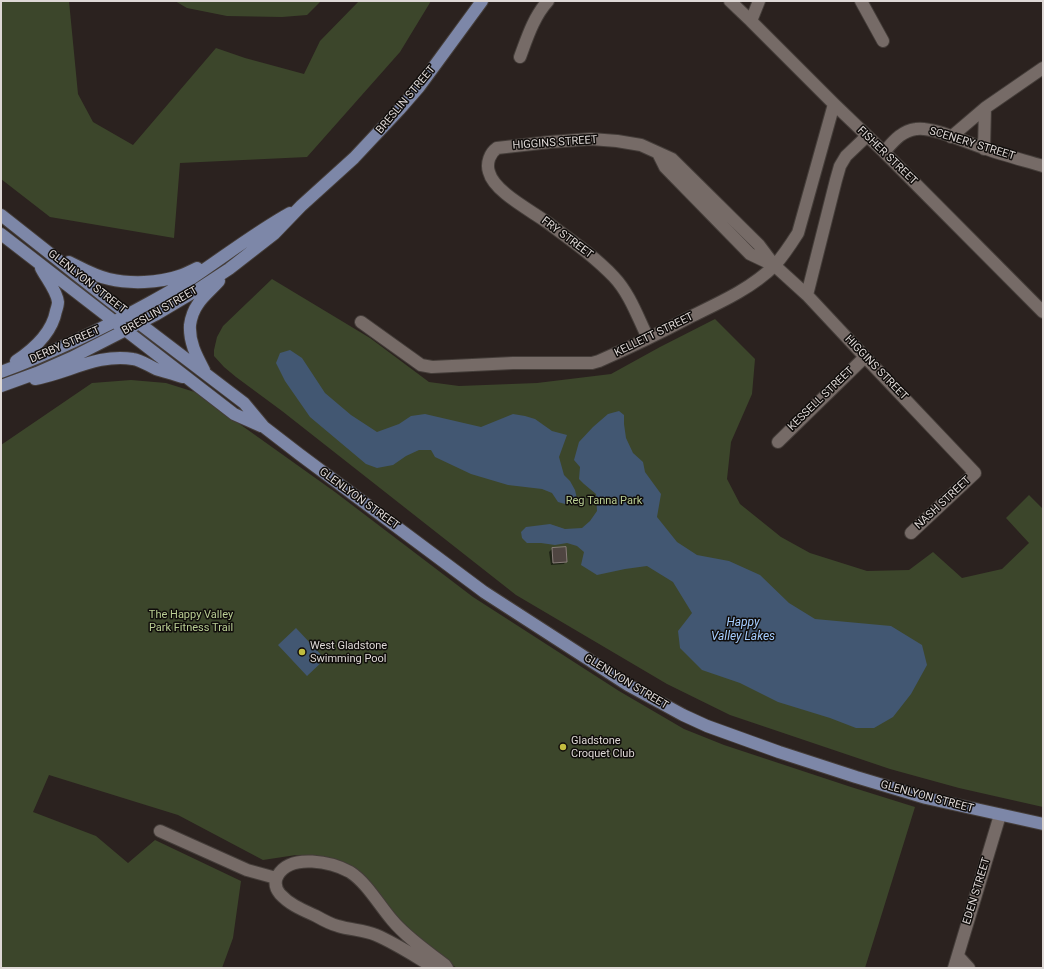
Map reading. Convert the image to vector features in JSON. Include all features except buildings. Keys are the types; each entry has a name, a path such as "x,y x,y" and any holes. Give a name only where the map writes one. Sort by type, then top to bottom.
{"main road":[{"name":"BRESLIN STREET","path":"3,386 71,358 139,323 229,270 274,234 301,206 354,158 399,110 419,87 482,1"},
{"name":"BRESLIN STREET","path":"128,315 185,283 269,225 301,206"},
{"name":"GLENLYON STREET","path":"1,215 128,315 244,403 264,427 299,454 484,592 628,685 683,715 732,736 856,777 926,798 1043,824"},
{"name":"GLENLYON STREET","path":"1,234 234,414 264,427"},
{"path":"49,253 102,277 126,281 162,280 180,276 196,268 216,262"},
{"path":"1,371 39,343 55,319 58,303 55,292 38,263"},
{"path":"207,375 191,345 191,318 198,303 229,270"},
{"name":"DERBY STREET","path":"1,371 60,348 128,315"},
{"path":"3,386 48,377 104,359 122,358 136,359 155,368 189,379"}],"street":[{"path":"520,57 542,8 548,1"},
{"name":"FISHER STREET","path":"730,1 884,152 1043,312"},
{"path":"751,21 759,1"},
{"path":"861,1 883,41"},
{"path":"951,137 985,108 1043,68"},
{"name":"KELLETT STREET","path":"361,322 421,365 432,367 513,363 599,362 709,308 746,288 762,276 787,251 798,233 834,104"},
{"path":"984,149 985,108"},
{"name":"SCENERY STREET","path":"884,152 898,137 907,131 917,129 934,131 984,149 1043,166"},
{"path":"807,295 840,166 846,156 867,136"},
{"name":"HIGGINS STREET","path":"497,148 591,139 641,145 672,159 758,245 774,265 807,295 975,473"},
{"name":"FRY STREET","path":"497,148 491,153 489,160 489,172 494,181 502,191 512,199 547,222 598,261 607,270 624,290 648,338"},
{"name":"KESSELL STREET","path":"778,442 864,357"},
{"name":"NASH STREET","path":"911,533 975,473"},
{"name":"EDEN STREET","path":"956,962 1000,815"},
{"path":"160,831 247,870 276,878"},
{"path":"434,968 375,935 338,926 299,908 289,902 278,891 275,885 276,878 287,865 304,861 329,864 350,872 368,888 392,921 411,940 445,964 447,968"},
{"path":"956,962 969,968"}],"green space":[{"path":"1,1 69,1 78,94 93,122 133,145 216,48 245,58 304,74 320,41 359,1 431,1 400,52 307,157 180,163 174,238 50,217 1,179"},
{"path":"175,1 321,1 307,15 282,17 227,16 187,8"},
{"name":"Reg Tanna Park","path":"272,279 370,338 429,382 459,386 537,383 611,374 715,319 755,359 752,394 731,442 727,479 740,504 781,537 810,553 867,571 909,570 933,552 962,578 1002,569 1029,543 1006,518 1029,495 1043,509 1043,807 959,788 890,769 730,715 667,684 516,595 282,411 236,377 214,356 217,337 223,326"},
{"name":"The Happy Valley Park Fitness Trail","path":"131,380 166,383 201,394 227,415 335,492 473,597 619,691 684,729 724,745 915,807 865,968 457,968 441,958 327,858 296,855 263,860 178,815 49,775 33,812 96,836 128,863 155,840 241,881 233,938 222,968 1,968 1,445 92,383"}],"water":[{"path":"290,350 302,358 325,393 351,415 377,432 399,424 411,416 425,414 481,427 513,414 535,419 552,431 567,435 559,457 564,475 570,481 575,490 577,499 565,504 558,502 552,493 542,489 508,485 471,474 435,457 431,450 419,450 406,456 393,465 377,468 366,464 310,417 285,381 276,363 280,353"},
{"name":"Happy Valley Lakes","path":"619,411 624,415 626,438 633,453 643,462 645,472 661,494 657,517 677,542 697,555 729,561 760,575 789,603 815,619 891,626 922,645 927,665 911,694 893,717 874,728 856,728 830,718 778,702 740,683 702,670 680,648 678,631 692,613 673,582 647,566 597,575 581,565 584,552 577,546 567,543 555,545 527,543 522,538 521,532 526,527 550,524 565,529 582,528 590,521 597,511 596,494 579,479 580,467 574,460 579,442 608,414"},
{"name":"West Gladstone Swimming Pool","path":"296,628 325,659 307,676 278,645"}],"place":[{"name":"West Gladstone Swimming Pool","path":"302,652"},
{"name":"Gladstone Croquet Club","path":"563,747"}]}
